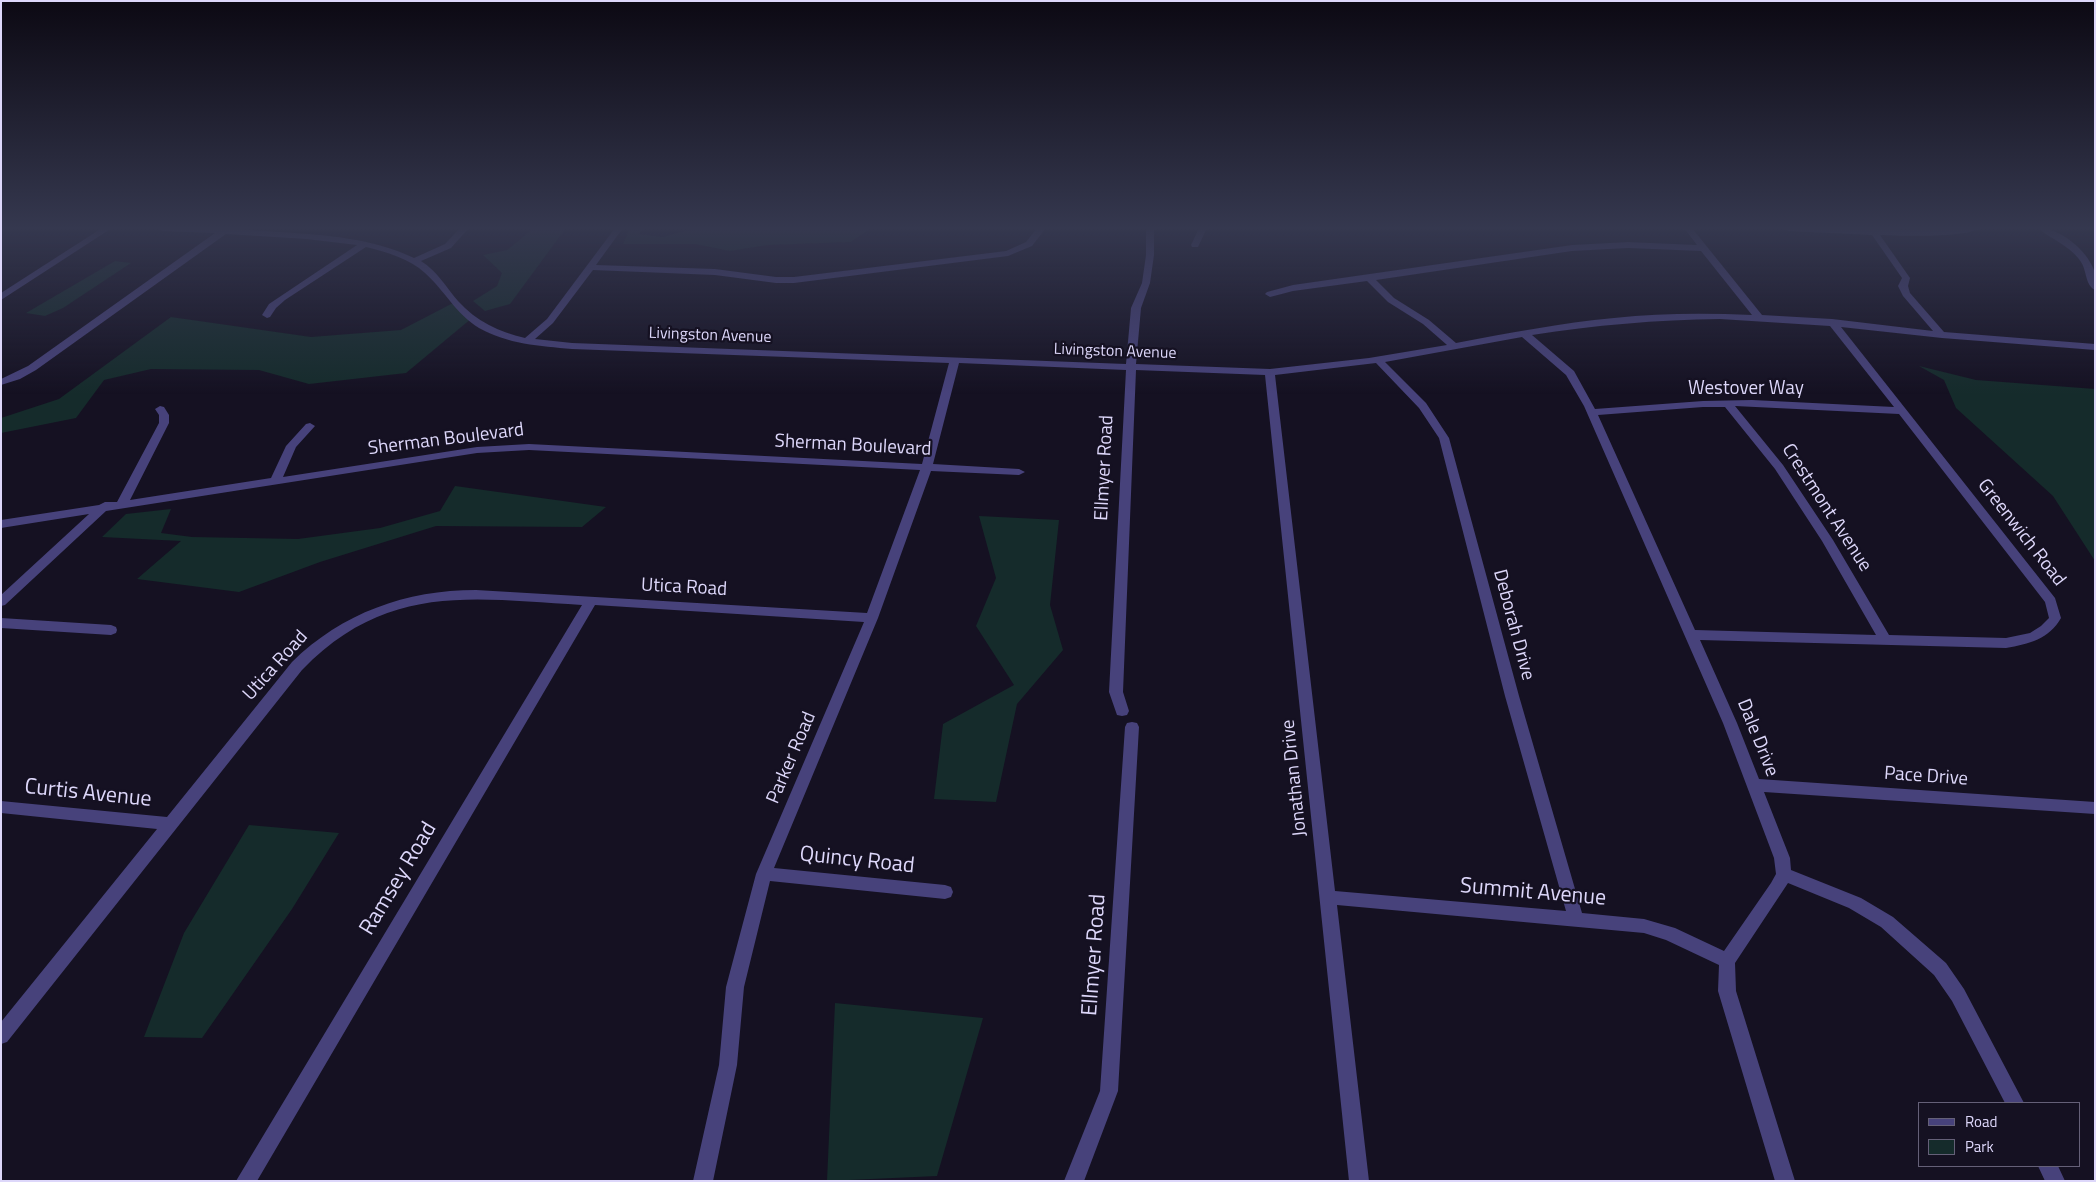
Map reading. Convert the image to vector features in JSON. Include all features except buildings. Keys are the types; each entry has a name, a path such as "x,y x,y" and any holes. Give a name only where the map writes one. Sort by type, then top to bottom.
{"street":[{"path":"1,297 22,283"},
{"path":"1,382 16,377 32,368 151,283"},
{"path":"267,314 272,306 305,283"},
{"name":"Livingston Avenue","path":"440,283 455,303 467,314 500,336 572,346 1270,372 1378,360 1453,345 1582,324 1664,317 1758,317 1832,322 2030,344 2095,347"},
{"path":"527,341 550,321 579,283"},
{"name":"Ellmyer Road","path":"1122,711 1116,692 1131,367 1136,308 1146,283"},
{"path":"1270,294 1293,288 1334,283"},
{"path":"1375,283 1396,303 1426,322 1453,345"},
{"path":"1731,283 1758,317"},
{"path":"1904,283 1903,286 1906,294 1942,335"},
{"name":"Greenwich Road","path":"1691,634 2006,643 2024,640 2040,634 2050,626 2055,618 2051,601 1832,322"},
{"name":"Dale Drive","path":"1524,333 1570,372 1578,383 1592,412 1730,723 1782,858 1784,874"},
{"name":"Parker Road","path":"703,1181 728,1065 735,987 764,874 872,618 927,467 955,360"},
{"name":"Deborah Drive","path":"1378,360 1417,397 1436,422 1444,438 1512,696 1576,919"},
{"name":"Jonathan Drive","path":"1270,372 1276,409 1359,1181"},
{"name":"Westover Way","path":"1592,412 1728,404 1768,404 1901,411"},
{"name":"Crestmont Avenue","path":"1728,404 1779,466 1827,540 1885,639"},
{"path":"122,504 164,423 164,415 160,409"},
{"path":"276,480 291,446 310,426"},
{"name":"Sherman Boulevard","path":"1,524 105,506 477,450 529,447 1020,472"},
{"path":"1,602 105,506"},
{"name":"Utica Road","path":"1,1036 297,666 312,650 332,634 349,624 401,604 430,597 455,595 872,618"},
{"name":"Ramsey Road","path":"246,1181 591,601"},
{"path":"1,623 111,630"},
{"name":"Ellmyer Road","path":"1074,1181 1109,1091 1132,726"},
{"name":"Pace Drive","path":"1754,785 2095,808"},
{"name":"Curtis Avenue","path":"1,806 171,824"},
{"name":"Quincy Road","path":"764,874 945,892"},
{"path":"1785,1181 1727,991 1727,961 1777,888 1784,874 1855,903 1887,922 1940,969 1958,995 2014,1102"},
{"name":"Summit Avenue","path":"1328,897 1644,926 1656,929 1727,961"},
{"path":"2049,1167 2056,1181"}],"green space":[{"path":"77,283 101,283 63,308 45,316 26,313"},
{"path":"498,283 525,283 510,304 485,311 473,301 497,286"},
{"path":"455,302 472,318 406,373 309,384 259,370 151,369 104,380 76,418 1,433 1,418 59,399 171,317 311,337 401,330"},
{"path":"1919,366 1976,380 2095,389 2095,561 2053,496 1956,408 1944,380"},
{"path":"455,486 606,507 582,527 436,526 320,562 239,592 137,579 181,541 102,537 126,514 171,509 161,533 192,537 298,539 380,528 440,511"},
{"path":"979,516 1059,520 1050,605 1063,650 1017,704 996,802 934,799 943,724 1014,685 976,626 996,578"},
{"path":"249,825 339,833 292,909 202,1038 144,1037 184,933"},
{"path":"835,1003 983,1018 937,1176 827,1181"}]}
